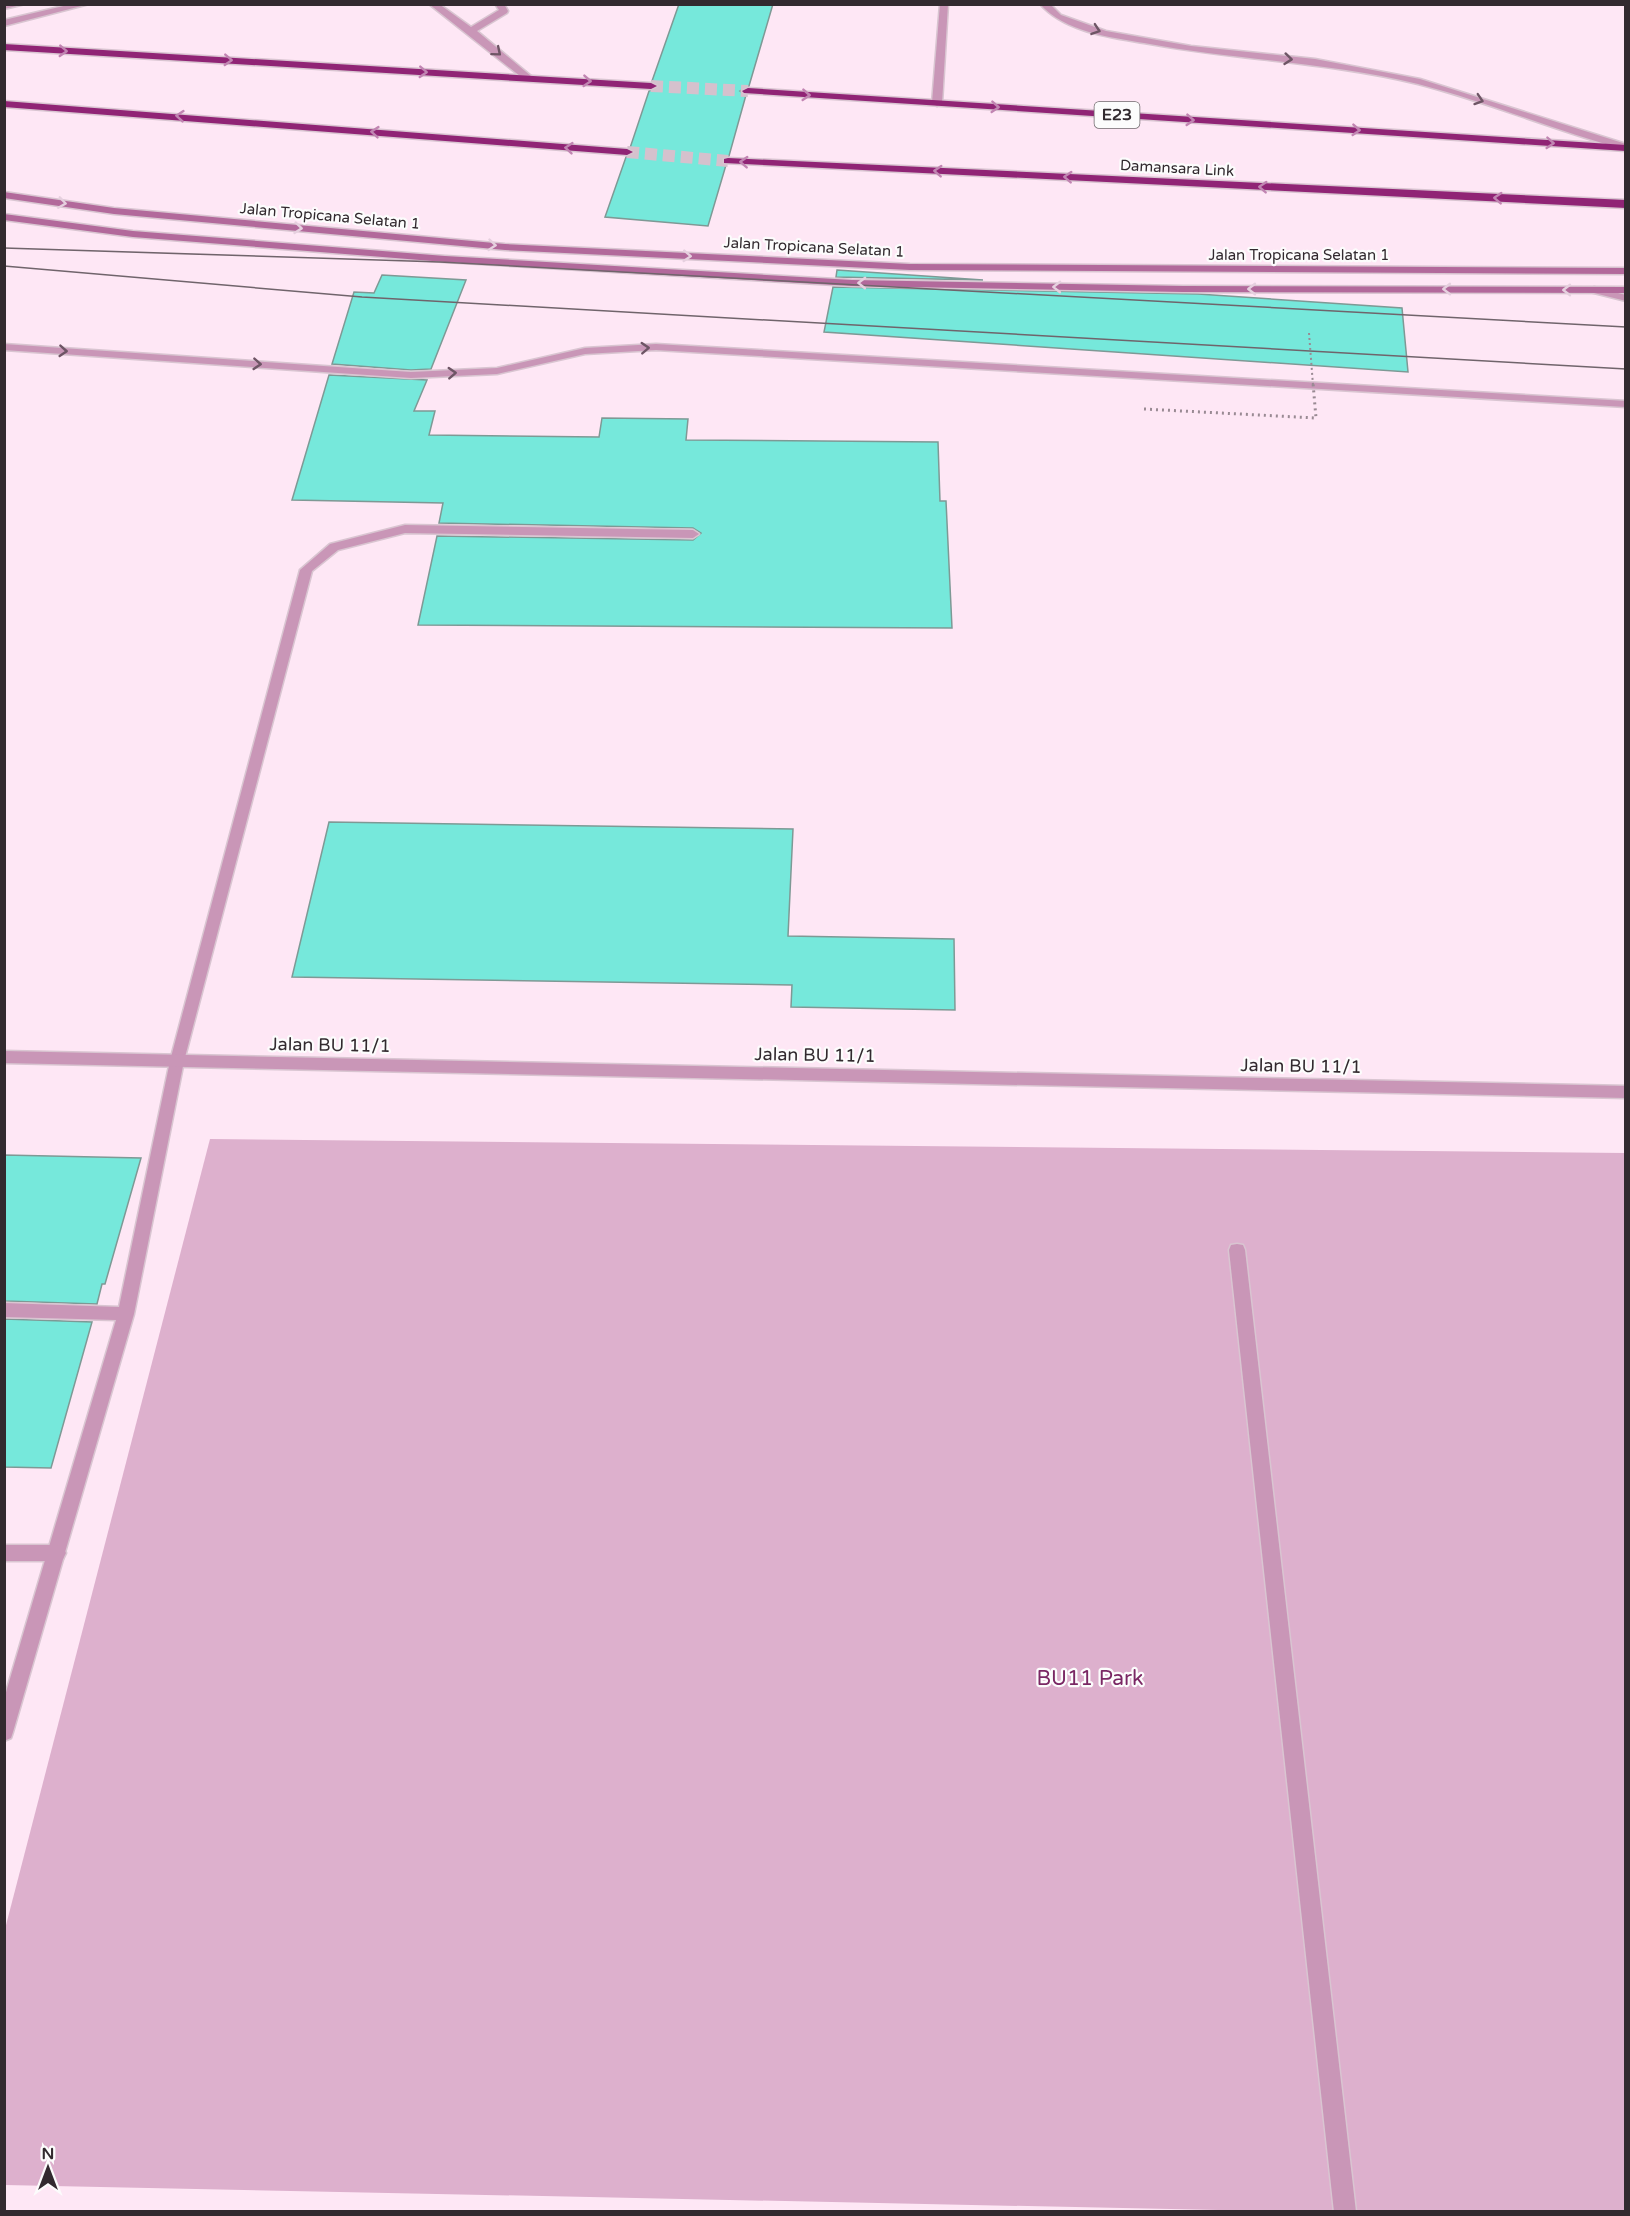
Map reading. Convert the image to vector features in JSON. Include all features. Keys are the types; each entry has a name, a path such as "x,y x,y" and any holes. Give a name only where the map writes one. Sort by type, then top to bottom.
{"highway":[{"path":"4,47 651,86"},
{"name":"E23","path":"748,91 1626,148"},
{"path":"4,104 627,152"},
{"name":"Damansara Link","path":"728,161 1624,205"}],"street":[{"path":"4,6 21,4"},
{"path":"4,23 85,4"},
{"path":"434,4 528,78"},
{"path":"471,31 504,11 499,4"},
{"path":"937,103 944,4"},
{"path":"1044,4 1058,17 1104,33 1191,49 1315,62 1420,82 1626,148"},
{"name":"Jalan Tropicana Selatan 1","path":"4,195 114,211 494,246 910,267 1626,271"},
{"name":"Jalan Tropicana Selatan 1","path":"4,217 133,234 445,259 852,283 1183,289 1626,290"},
{"path":"1594,290 1626,298"},
{"path":"4,347 411,375 497,371 585,351 656,347 1626,404"},
{"path":"4,1732 126,1314 177,1061 306,570 334,547 405,529 693,534"},
{"name":"Jalan BU 11/1","path":"4,1057 1626,1092"},
{"path":"1237,1250 1345,2211"},
{"path":"4,1310 126,1314"},
{"path":"4,1552 57,1553"}],"path":[{"path":"1144,409 1316,418 1310,333"}],"green space":[{"name":"BU11 Park","path":"210,1139 1625,1153 1625,2211 1266,2211 5,2185 5,1929"}],"building":[{"path":"679,4 773,4 749,86 740,91 746,95 729,156 722,159 722,165 726,165 708,226 605,217 626,157 635,153 630,148 649,91 659,87 652,81"},
{"path":"837,270 983,280 836,277"},
{"path":"382,275 466,280 431,369 411,370 332,364 354,292 374,293"},
{"path":"833,287 1198,294 1402,308 1408,372 824,332"},
{"path":"329,375 427,380 414,411 435,411 429,435 599,437 602,418 688,419 686,440 938,442 940,501 946,501 952,628 418,625 437,536 693,540 701,533 693,528 439,523 443,503 292,500"},
{"path":"329,822 793,829 788,936 954,939 955,1010 791,1007 792,985 292,977"},
{"path":"4,1155 141,1158 105,1284 102,1284 97,1304 4,1301"},
{"path":"4,1319 92,1322 51,1468 4,1467"}],"tunnel":[{"path":"651,86 748,91"},
{"path":"627,152 728,161"}],"tram line":[{"path":"4,248 440,262 1626,327"},
{"path":"4,266 362,297 1626,369"}]}
